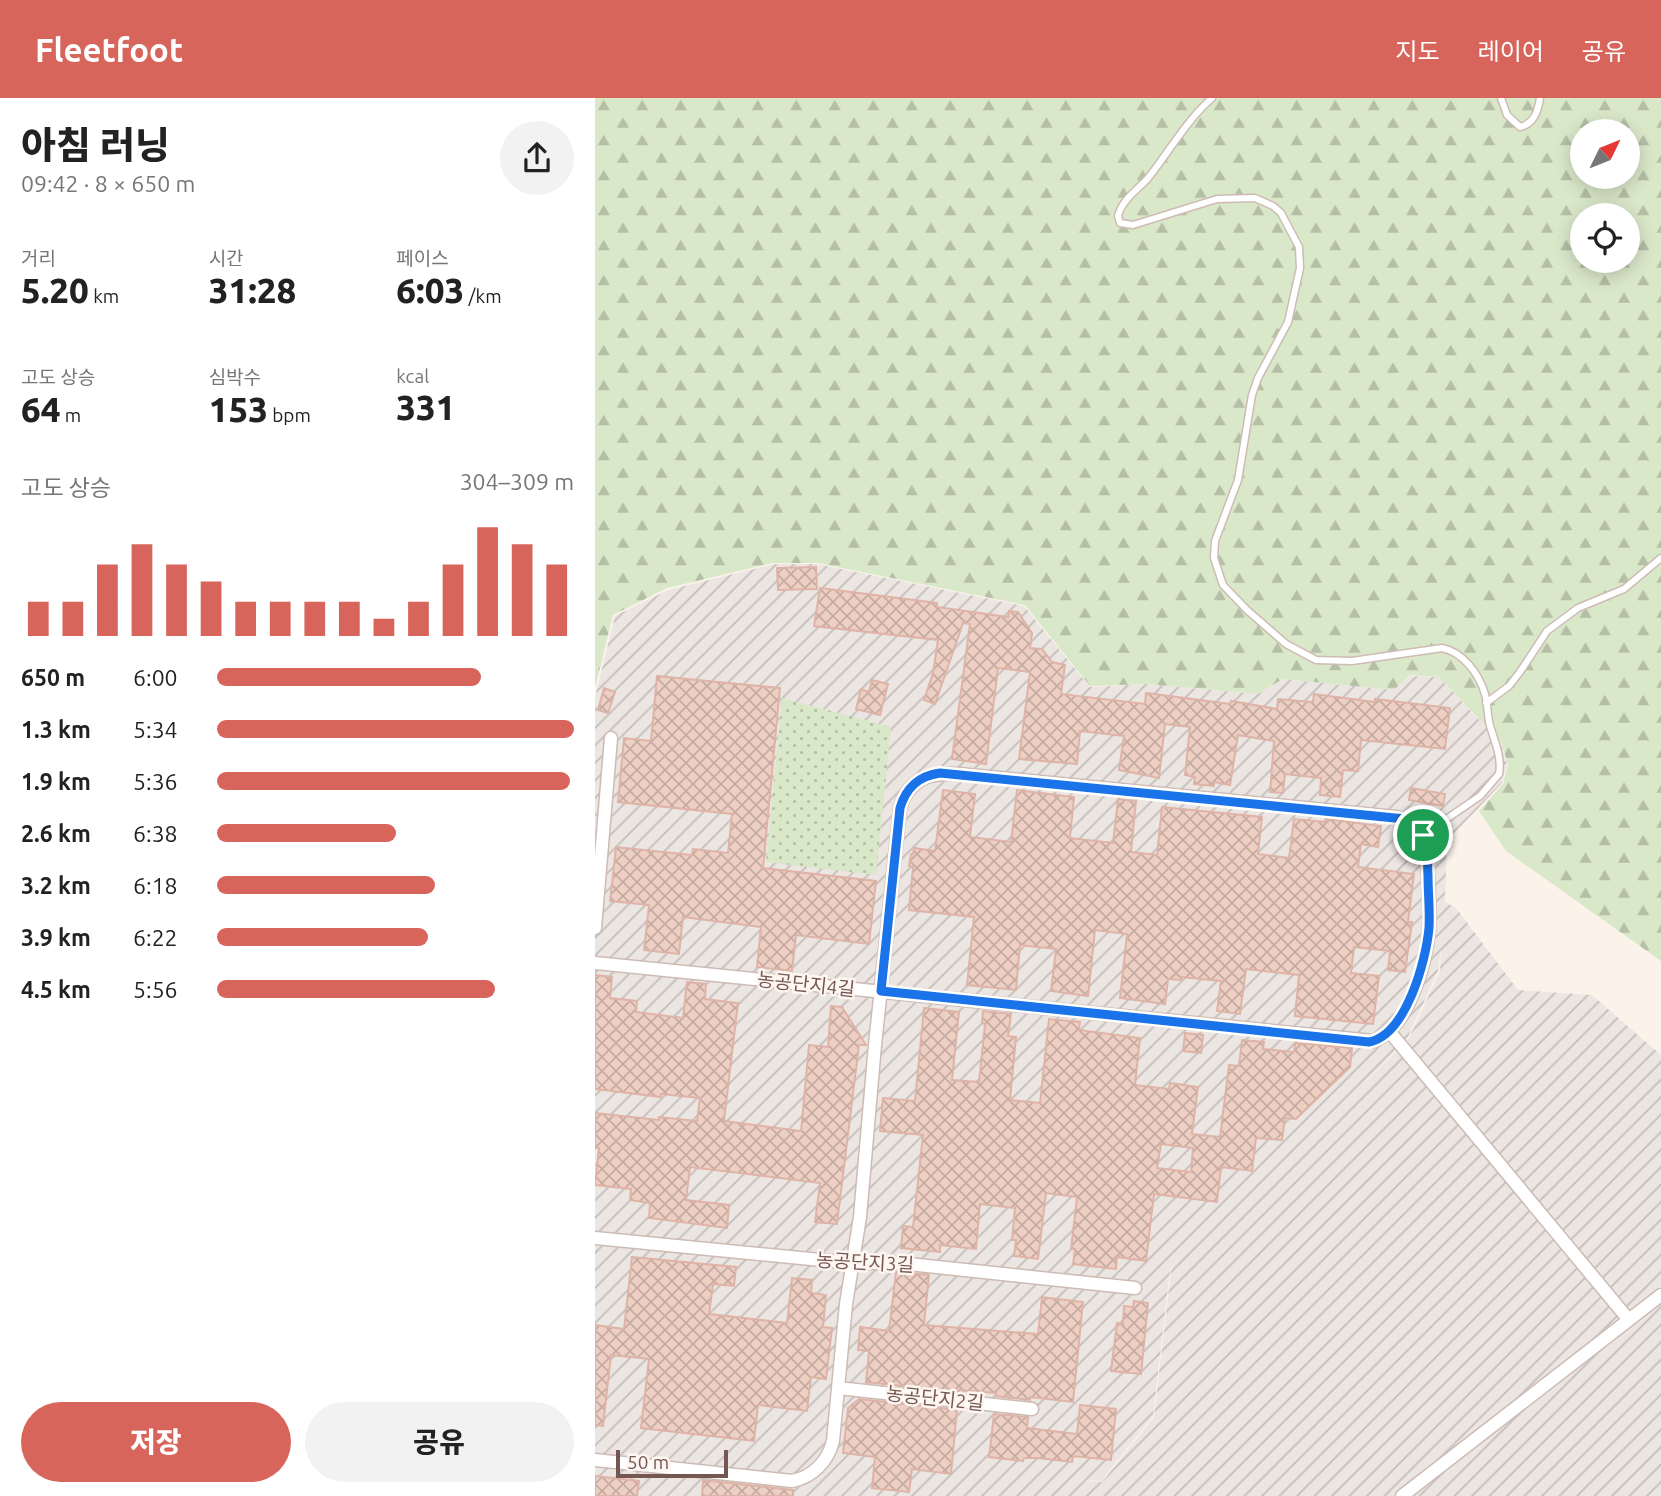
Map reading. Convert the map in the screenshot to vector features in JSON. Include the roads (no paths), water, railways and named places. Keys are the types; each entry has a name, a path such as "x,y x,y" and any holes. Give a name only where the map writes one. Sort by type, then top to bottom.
{"street":[{"path":"595,928 611,738"},
{"path":"595,1460 792,1481 800,1480 817,1469 831,1448 852,1263 860,1217 900,808 913,785 931,774 959,774 1396,817 1412,823 1423,835 1426,843 1429,908 1426,949 1410,998 1389,1031 1629,1320"},
{"name":"농공단지4길","path":"595,963 1369,1042 1377,1040 1389,1031"},
{"name":"농공단지3길","path":"595,1238 852,1263 899,1263 1135,1288"},
{"path":"1402,1496 1661,1295"},
{"name":"농공단지2길","path":"838,1388 1032,1409"}],"lane":[{"path":"1212,98 1185,125 1149,176 1127,200 1118,216 1121,223 1133,225 1217,199 1255,198 1281,212 1299,247 1300,268 1288,322 1252,395 1238,480 1215,541 1217,572 1232,596 1299,652 1317,660 1332,662 1433,648 1450,650 1466,661 1483,688 1500,759 1499,774 1480,796 1423,835"},
{"path":"1501,98 1507,115 1520,127 1527,126 1534,119 1540,98"},
{"path":"1486,703 1509,686 1547,631 1578,608 1624,589 1661,558"}]}
